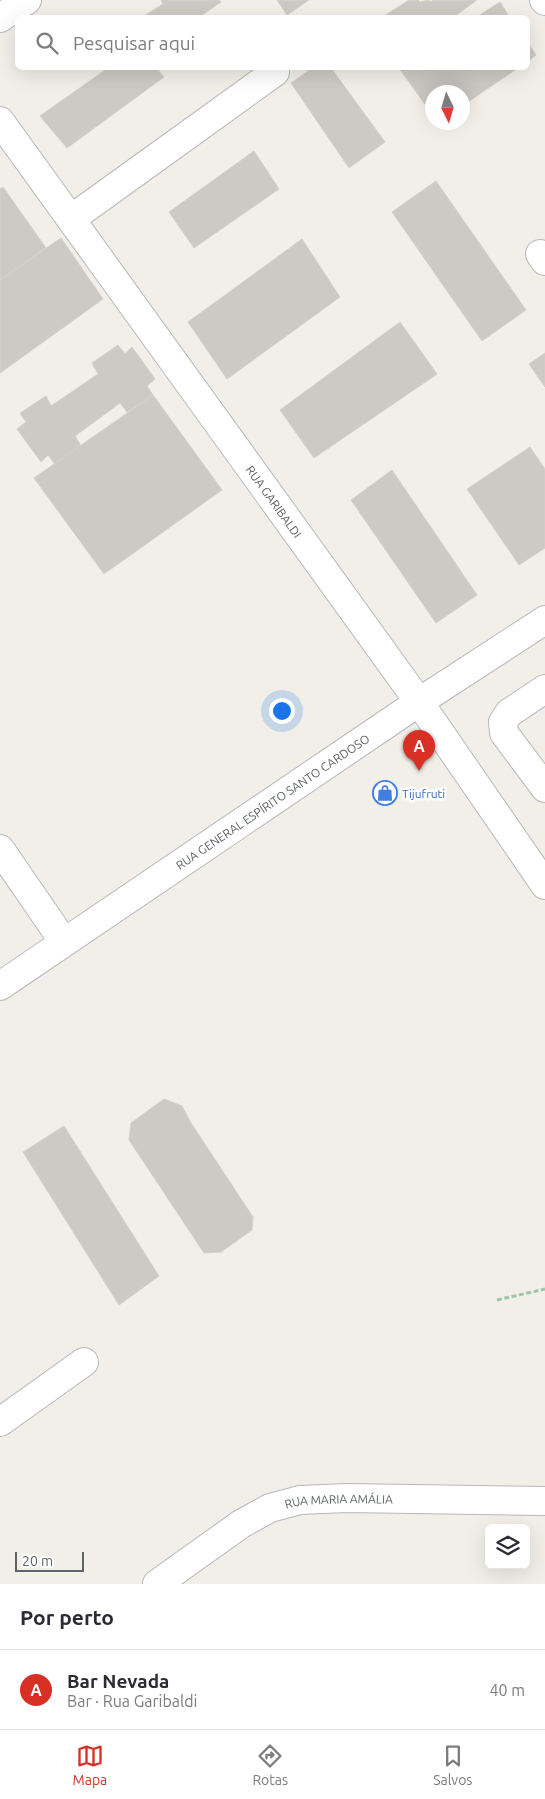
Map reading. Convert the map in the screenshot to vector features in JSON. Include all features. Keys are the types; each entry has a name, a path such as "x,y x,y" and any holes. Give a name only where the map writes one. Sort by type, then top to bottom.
{"street":[{"path":"0,18 28,0"},
{"path":"71,219 275,72"},
{"name":"RUA GARIBALDI","path":"0,121 418,702 545,884"},
{"name":"RUA GENERAL ESPÍRITO SANTO CARDOSO","path":"0,986 418,702 545,620"},
{"path":"545,689 508,713 503,722 504,733 545,788"},
{"path":"0,850 64,942"},
{"path":"0,1422 84,1362"},
{"name":"RUA MARIA AMÁLIA","path":"157,1584 241,1524 270,1508 300,1500 347,1498 545,1501"}],"path":[{"path":"496,1300 545,1289"}],"building":[{"path":"161,0 219,0 221,2 202,15 146,15 163,4"},
{"path":"277,0 309,0 287,15"},
{"path":"409,0 418,0 420,2 429,0 430,2 433,0 477,0 456,15 386,15"},
{"path":"500,2 508,15 480,15"},
{"path":"530,46 536,55 530,60"},
{"path":"105,70 158,70 164,77 67,148 40,116"},
{"path":"309,70 332,70 385,142 349,168 291,83"},
{"path":"400,70 515,70 470,101 470,85 425,85 425,104"},
{"path":"254,151 279,189 194,248 169,212"},
{"path":"436,181 526,310 482,341 392,212"},
{"path":"3,187 46,248 0,280 0,189"},
{"path":"61,238 103,299 0,373 0,280"},
{"path":"302,239 340,297 227,379 188,322"},
{"path":"400,322 437,374 314,458 280,410"},
{"path":"118,345 125,354 132,347 155,379 147,386 153,395 127,412 120,403 75,436 81,446 55,464 48,455 41,462 17,429 26,422 20,413 46,396 51,406 98,374 92,363"},
{"path":"545,353 545,387 529,364"},
{"path":"153,395 222,490 104,574 34,478"},
{"path":"530,447 545,469 545,548 519,565 467,489"},
{"path":"392,470 477,595 436,623 351,500"},
{"path":"164,1099 182,1106 191,1123 253,1217 252,1230 221,1252 204,1253 129,1140 131,1123"},
{"path":"64,1126 159,1276 119,1305 23,1152"}],"place":[{"name":"Bar Nevada","path":"419,771"},
{"name":"Tijufruti","path":"385,793"}]}
